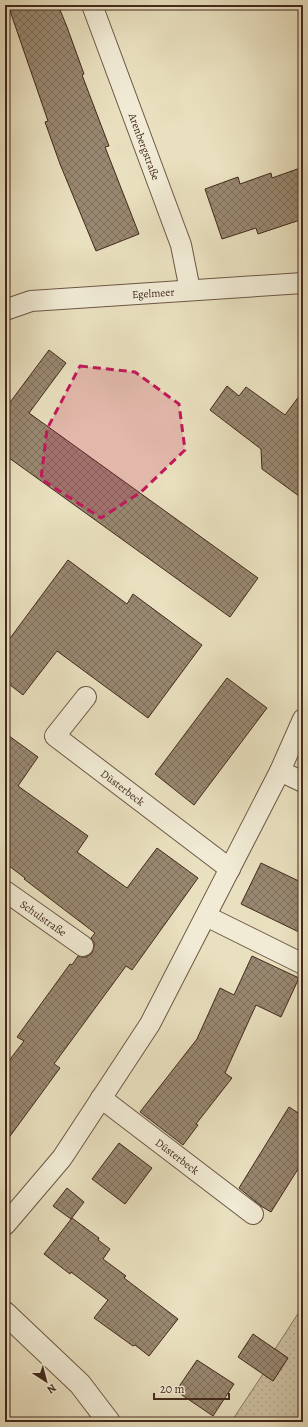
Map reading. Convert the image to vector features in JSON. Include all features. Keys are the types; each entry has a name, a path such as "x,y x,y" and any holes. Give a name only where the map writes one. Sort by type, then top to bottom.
{"street":[{"name":"Arenbergstraße","path":"92,5 181,245 190,290"},
{"name":"Egelmeer","path":"5,310 31,301 303,283"},
{"name":"Düsterbeck","path":"86,697 55,736 230,869"},
{"path":"5,1225 62,1158 150,1024 280,772 303,719"},
{"path":"280,772 303,782"},
{"name":"Schulstraße","path":"5,891 83,946"},
{"path":"206,916 303,964"},
{"name":"Düsterbeck","path":"101,1098 254,1214"},
{"path":"5,1313 80,1384 109,1422"}],"highlighted area":[{"path":"80,366 135,372 179,404 185,450 141,492 101,518 41,479 47,429"}],"shaded area":[{"path":"303,1306 303,1422 231,1422 263,1374 273,1381 288,1358 275,1349"}],"building":[{"path":"8,5 58,5 84,74 82,75 109,146 105,147 139,234 96,251 60,164 45,122 48,121"},
{"path":"303,167 303,219 258,234 256,228 222,239 205,189 238,177 240,184 271,173 272,178"},
{"path":"49,350 66,363 29,413 258,578 230,617 5,455 5,409"},
{"path":"227,386 239,396 246,387 285,415 303,391 303,499 262,469 261,449 210,410"},
{"path":"68,560 127,604 133,594 202,645 148,718 57,651 23,695 5,681 5,645"},
{"path":"227,678 267,708 194,805 155,774"},
{"path":"5,733 38,757 18,786 88,836 77,852 127,888 157,848 198,878 132,970 126,966 54,1064 60,1068 5,1143 5,1066 24,1041 17,1037 70,964 72,965 78,956 87,957 92,953 94,942 91,938 95,933 5,863"},
{"path":"261,863 303,883 303,934 241,904"},
{"path":"252,956 299,978 281,1017 256,1005 225,1073 232,1078 196,1124 198,1125 183,1145 140,1112 197,1039 220,988 234,995"},
{"path":"289,1107 303,1116 303,1161 271,1212 239,1188"},
{"path":"119,1143 152,1168 125,1204 92,1179"},
{"path":"67,1188 84,1202 71,1219 53,1206"},
{"path":"72,1218 99,1238 98,1240 110,1249 103,1259 126,1276 124,1278 178,1319 149,1356 94,1318 108,1300 44,1254"},
{"path":"253,1334 288,1358 273,1381 238,1357"},
{"path":"197,1360 234,1384 213,1416 176,1391"}]}
